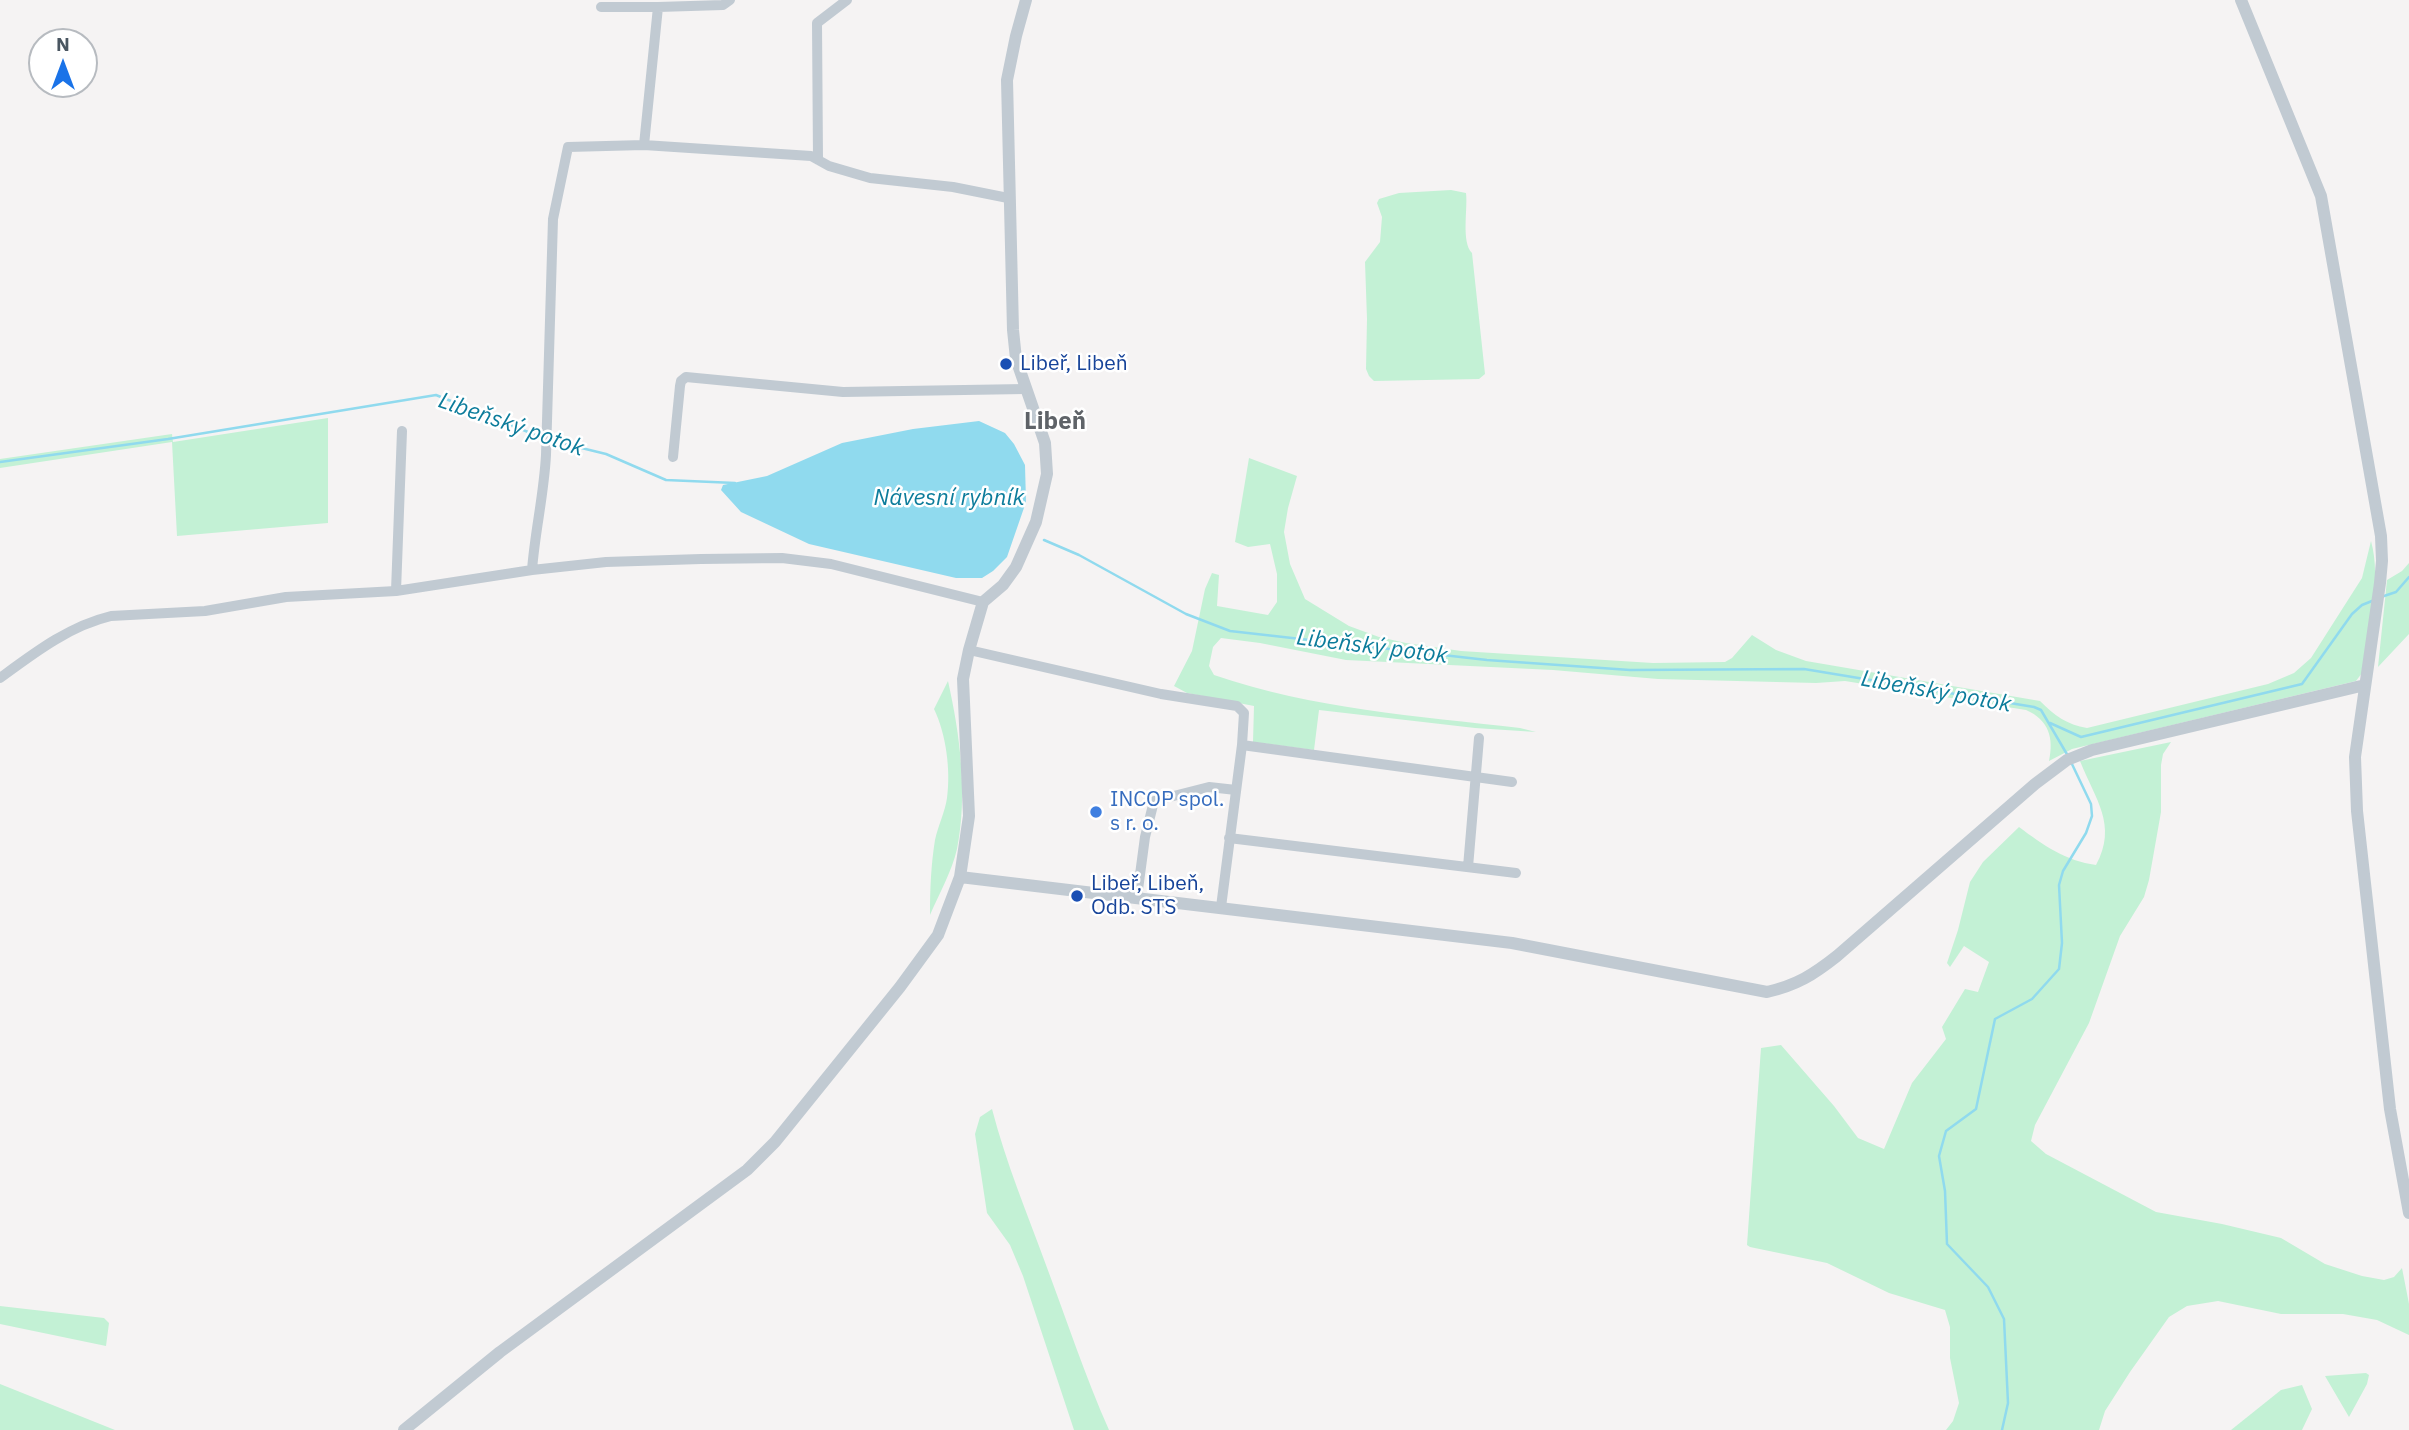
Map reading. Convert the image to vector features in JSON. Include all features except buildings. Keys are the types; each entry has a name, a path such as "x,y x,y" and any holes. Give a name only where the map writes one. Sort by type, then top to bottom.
{"street":[{"path":"601,7 723,5 730,0"},
{"path":"818,160 817,23 847,0"},
{"path":"404,1430 500,1352 747,1170 775,1142 900,987 938,934 960,877 969,816 963,679 969,650 983,601 1003,585 1016,567 1036,522 1047,474 1045,443 1016,359 1013,330 1007,80 1026,0"},
{"path":"2241,0 2308,158 2326,214 2381,536 2382,561 2355,757 2357,811 2390,1110 2409,1213"},
{"path":"644,145 658,7"},
{"path":"532,570 546,455 553,219 568,147 644,145 811,156 870,178 953,187 1008,198"},
{"path":"673,457 680,386 685,377 843,392 1025,389"},
{"path":"396,591 402,431"},
{"path":"0,678 61,637 98,619 111,616 205,611 286,597 396,591 532,570 606,562 782,558 831,564 983,601"},
{"path":"969,650 1161,694 1237,706 1244,713 1221,907"},
{"path":"960,877 1512,943 1767,992 1790,987 1814,974 2035,783 2071,759 2092,750 2365,685"},
{"path":"1468,867 1479,738"},
{"path":"1242,745 1512,782"},
{"path":"1137,897 1145,837 1154,801 1209,787 1236,790"},
{"path":"1229,838 1516,873"}],"green space":[{"path":"1451,190 1466,193 1466,233 1472,253 1485,374 1479,379 1374,381 1366,369 1365,262 1380,242 1382,217 1377,203 1379,199 1399,193"},
{"path":"328,418 328,523 177,536 172,442 0,468 0,459 172,434 173,442"},
{"path":"1249,458 1297,476 1284,532 1290,564 1305,599 1349,626 1379,637 1461,651 1653,663 1725,662 1732,658 1752,635 1776,650 1806,661 2040,701 2061,719 2087,728 2268,684 2294,673 2311,658 2362,578 2371,541 2375,572 2373,606 2362,673 2356,681 2072,749 2049,761 2051,745 2045,724 2026,710 1845,681 1816,683 1658,679 1553,670 1346,660 1221,638 1213,647 1209,666 1214,675 1251,687 1327,704 1536,732 1475,728 1319,710 1314,750 1253,742 1254,706 1187,693 1174,686 1192,651 1205,589 1212,573 1219,575 1217,606 1268,615 1277,602 1277,574 1270,544 1248,547 1235,542"},
{"path":"2409,563 2409,634 2378,667 2387,580"},
{"path":"948,681 959,743 962,807 955,857 930,915 934,849 948,787 946,752 934,709"},
{"path":"2171,742 2163,754 2161,765 2161,812 2144,897 2120,936 2089,1023 2035,1125 2031,1141 2046,1154 2156,1212 2281,1238 2325,1264 2362,1276 2384,1280 2394,1277 2402,1268 2409,1304 2409,1335 2377,1320 2343,1314 2281,1314 2218,1301 2187,1306 2169,1317 2105,1411 2099,1430 1946,1430 1953,1421 1959,1403 1950,1358 1950,1327 1945,1310 1889,1293 1827,1263 1747,1245 1761,1048 1781,1045 1858,1138 1884,1149 1912,1083 1946,1039 1942,1027 1965,989 1978,992 1989,962 1964,946 1950,967 1947,963 1970,882 1983,862 2019,827 2065,856 2096,865 2102,851 2105,825 2080,761"},
{"path":"992,1109 1017,1188 1109,1430 1074,1430 1023,1276 1010,1245 987,1213 975,1134 980,1117"},
{"path":"0,1306 104,1318 109,1323 106,1346 0,1324"},
{"path":"2369,1375 2367,1384 2349,1417 2325,1376"},
{"path":"0,1384 115,1430 0,1430"},
{"path":"2302,1385 2312,1409 2302,1430 2231,1430 2281,1390"}],"water":[{"name":"Návesní rybník","path":"979,421 1005,433 1014,444 1025,465 1026,502 1007,557 982,578 956,578 809,544 741,512 721,490 723,485 767,476 842,443 913,429"}],"waterway":[{"name":"Libeňský potok","path":"0,462 168,439 436,395 543,438"},
{"name":"Libeňský potok","path":"549,440 606,454 666,480 735,483"},
{"name":"Libeňský potok","path":"1044,540 1079,555 1186,614 1230,631 1487,660 1630,670 1804,669 2034,707 2041,710 2068,756"},
{"path":"2381,597 2396,592 2409,577"},
{"path":"2050,723 2081,737 2302,684 2352,614 2372,601"},
{"name":"Libeňský potok","path":"2002,1430 2008,1403 2004,1319 1988,1287 1947,1244 1945,1191 1939,1156 1946,1131 1976,1109 1995,1019 2032,999 2059,969 2062,943 2059,885 2063,871 2086,833 2092,816 2091,804 2071,762"}],"place":[{"name":"Libeř, Libeň","path":"1006,364"},
{"name":"INCOP spol. s r. o.","path":"1096,812"},
{"name":"Libeř, Libeň, Odb. STS","path":"1077,896"}],"district":[{"name":"Libeň","path":"1055,422"}]}
